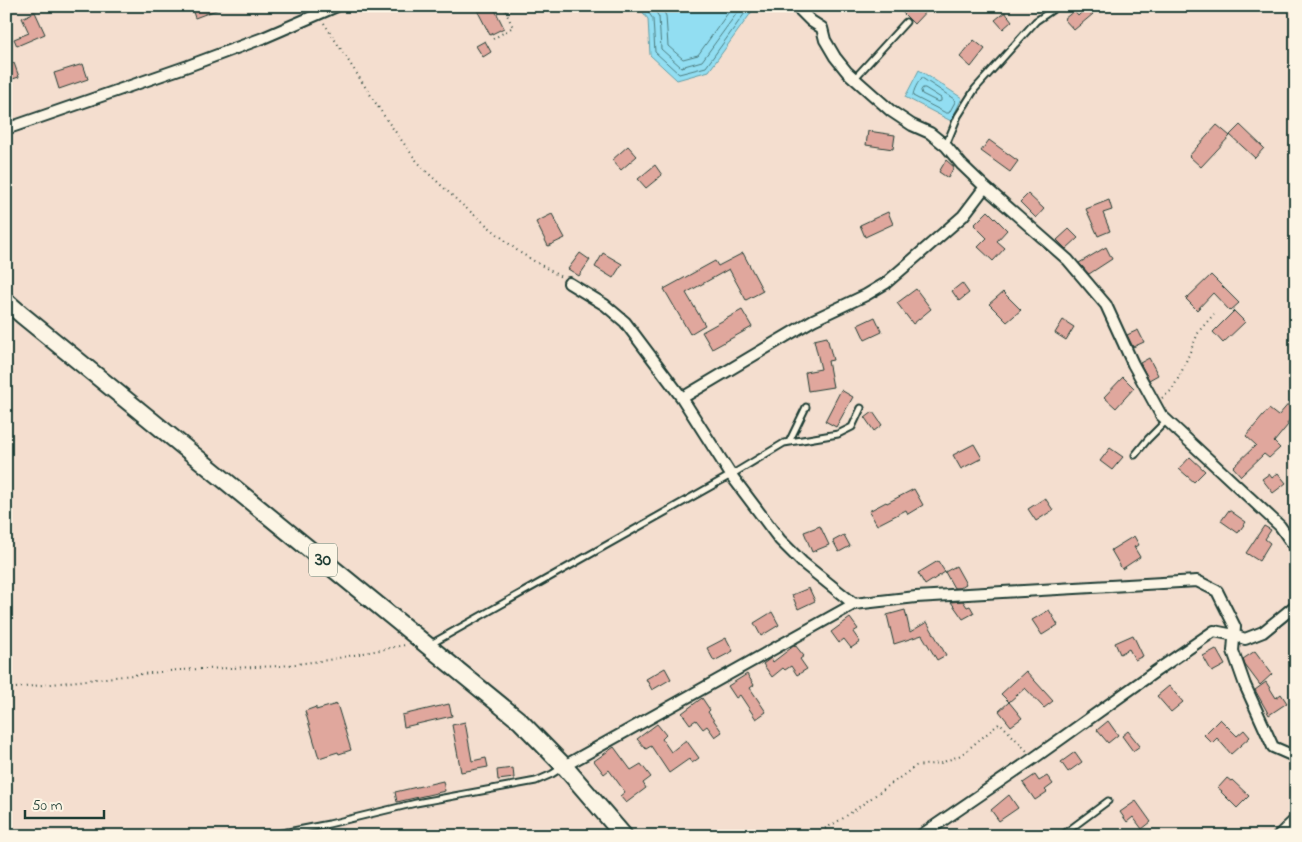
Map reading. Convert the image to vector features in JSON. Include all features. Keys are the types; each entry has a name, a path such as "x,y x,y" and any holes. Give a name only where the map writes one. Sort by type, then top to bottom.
{"main road":[{"name":"30","path":"6,301 520,721 564,766 624,836"}],"street":[{"path":"6,129 196,63 263,38 316,11 336,6"},
{"path":"796,6 822,28 835,56 854,80 891,111 912,125 930,133 946,146 985,187 1068,260 1106,305 1133,364 1161,416 1280,526 1296,549"},
{"path":"682,398 813,320 866,295 886,283 963,216 985,187"},
{"path":"569,283 605,305 625,322 682,398 731,475 780,540 803,563 854,604"},
{"path":"564,766 854,604 916,597 1050,588 1197,581 1217,591 1235,628 1233,651 1245,686 1273,747 1296,757"},
{"path":"920,836 1214,631 1245,639 1263,632 1296,605"},
{"path":"1278,836 1296,819"}],"lane":[{"path":"946,146 958,116 975,89 1036,21 1058,6"},
{"path":"854,80 906,22"},
{"path":"789,442 806,407"},
{"path":"422,641 731,475 784,443 838,434 852,427 861,408"},
{"path":"1135,456 1148,439 1166,421"},
{"path":"268,836 440,798 536,781 564,766"},
{"path":"1061,836 1108,801"}],"path":[{"path":"493,39 513,27 503,6"},
{"path":"316,11 386,120 426,172 519,252 569,283"},
{"path":"1154,404 1172,390 1182,373 1199,331 1214,314"},
{"path":"6,689 178,670 290,665 405,646 422,641"},
{"path":"812,836 842,819 916,766 941,763 961,755 1000,723 1034,758"}],"water":[{"path":"638,6 756,6 709,71 677,80 650,55 648,19"},
{"path":"919,70 962,98 951,121 905,97"}],"building":[{"path":"191,6 224,6 224,7 195,18"},
{"path":"484,6 493,6 504,28 490,35 477,10"},
{"path":"906,6 931,6 914,24 901,11"},
{"path":"1087,7 1093,14 1074,30 1064,19 1074,11 1078,16"},
{"path":"35,12 45,34 17,46 14,39 29,33 22,18"},
{"path":"1005,12 1012,21 1003,29 995,20"},
{"path":"974,40 985,49 971,67 960,57"},
{"path":"485,41 491,52 483,57 476,46"},
{"path":"14,63 19,77 6,81 6,65"},
{"path":"83,64 88,79 59,89 54,73"},
{"path":"1217,125 1230,136 1201,167 1189,156"},
{"path":"1240,125 1264,148 1255,158 1230,135"},
{"path":"868,131 895,135 893,149 866,145"},
{"path":"989,140 1018,161 1010,172 981,151"},
{"path":"628,146 637,156 621,170 612,160"},
{"path":"946,160 954,167 948,178 939,172"},
{"path":"655,165 662,175 646,188 638,179"},
{"path":"1028,194 1044,209 1036,218 1020,202"},
{"path":"1109,200 1112,210 1103,213 1110,231 1098,236 1086,209"},
{"path":"988,211 1007,230 997,241 1005,248 993,261 978,247 987,238 974,225"},
{"path":"888,212 893,224 865,237 860,225"},
{"path":"552,214 565,238 548,246 536,222"},
{"path":"1069,229 1078,238 1066,249 1057,240"},
{"path":"1106,247 1112,259 1089,274 1079,263"},
{"path":"580,253 590,260 579,276 568,269"},
{"path":"603,253 622,264 613,278 595,267"},
{"path":"743,253 763,291 746,300 729,269 686,293 705,325 690,334 664,289 715,261 718,266"},
{"path":"1211,275 1239,303 1230,311 1213,293 1197,310 1186,299"},
{"path":"962,283 969,293 959,301 952,291"},
{"path":"916,289 931,309 913,324 897,303"},
{"path":"1003,292 1021,310 1007,322 989,304"},
{"path":"742,310 752,327 712,349 702,332"},
{"path":"1234,311 1245,322 1223,343 1213,332"},
{"path":"875,317 882,332 865,340 858,325"},
{"path":"1063,320 1074,327 1066,340 1055,333"},
{"path":"1138,330 1144,342 1133,347 1127,335"},
{"path":"827,337 833,360 828,361 833,387 808,391 805,372 821,369 814,340"},
{"path":"1149,358 1158,375 1149,380 1140,363"},
{"path":"1123,377 1134,388 1116,408 1104,397"},
{"path":"841,390 853,397 836,427 825,421"},
{"path":"1291,401 1296,405 1296,413 1274,442 1280,448 1269,458 1264,454 1241,476 1233,467 1256,445 1246,436 1269,409 1278,416"},
{"path":"873,412 882,425 874,431 865,418"},
{"path":"974,444 982,458 961,469 953,455"},
{"path":"1110,448 1123,457 1112,470 1100,461"},
{"path":"1190,457 1205,471 1194,482 1179,469"},
{"path":"1278,473 1286,483 1273,493 1262,479 1269,474 1272,478"},
{"path":"914,489 923,505 908,514 906,510 877,525 869,511"},
{"path":"1045,498 1053,510 1036,521 1028,509"},
{"path":"1229,510 1246,522 1238,533 1221,521"},
{"path":"820,526 829,545 812,552 804,532"},
{"path":"1264,526 1271,530 1265,539 1270,543 1259,561 1246,553"},
{"path":"844,535 850,546 839,552 833,541"},
{"path":"1134,536 1139,545 1134,547 1140,557 1122,569 1111,550"},
{"path":"938,561 945,572 925,585 918,573"},
{"path":"956,566 966,584 959,588 954,588 945,572"},
{"path":"809,588 815,601 798,609 792,595"},
{"path":"963,601 967,607 970,606 974,613 963,619 951,602"},
{"path":"905,610 910,632 927,622 946,655 937,660 922,635 894,644 887,615"},
{"path":"1049,610 1058,625 1042,635 1032,620"},
{"path":"772,612 779,625 761,636 754,623"},
{"path":"850,618 858,629 853,632 860,642 851,648 844,639 839,643 831,632"},
{"path":"1133,635 1143,656 1135,660 1129,649 1120,654 1115,643"},
{"path":"726,638 733,651 714,661 707,648"},
{"path":"795,645 804,656 800,659 807,669 797,675 791,666 785,670 783,668 772,677 763,664 771,658 773,662"},
{"path":"1216,649 1225,665 1212,672 1203,656"},
{"path":"1255,651 1272,674 1260,685 1245,665 1243,659"},
{"path":"665,668 671,679 652,690 646,679"},
{"path":"1026,671 1053,701 1044,708 1025,688 1009,702 1001,694"},
{"path":"747,674 754,685 750,688 766,712 756,719 740,695 736,698 728,686"},
{"path":"1266,682 1276,698 1281,694 1287,703 1269,715 1255,690"},
{"path":"1169,686 1183,702 1171,712 1157,696"},
{"path":"702,698 710,710 708,712 722,732 715,737 707,726 703,729 696,720 690,724 682,713"},
{"path":"1009,702 1022,718 1011,726 999,711"},
{"path":"337,704 351,750 319,758 305,711 316,707 316,710"},
{"path":"449,704 452,716 404,727 402,715"},
{"path":"1220,719 1237,736 1244,730 1250,737 1231,754 1217,738 1212,743 1204,735"},
{"path":"1108,721 1118,735 1108,743 1097,730"},
{"path":"465,722 472,761 486,758 488,767 461,772 452,725"},
{"path":"657,724 666,735 662,739 671,752 686,740 699,758 692,763 689,759 669,773 651,746 646,749 637,739"},
{"path":"1128,731 1140,746 1133,751 1122,736"},
{"path":"614,747 631,770 641,764 651,777 643,783 646,788 626,803 620,796 625,792 609,770 604,774 594,761"},
{"path":"1075,752 1082,762 1068,772 1061,762"},
{"path":"513,768 514,778 498,780 497,770"},
{"path":"1035,775 1039,781 1047,776 1053,784 1045,790 1047,792 1035,800 1023,783"},
{"path":"1227,778 1232,780 1249,796 1237,808 1218,788"},
{"path":"443,781 445,791 397,802 395,792"},
{"path":"1009,795 1018,808 999,821 991,810"},
{"path":"1136,801 1151,822 1142,829 1133,817 1127,822 1120,812"}],"waterway":[{"path":"813,6 816,9"}]}
